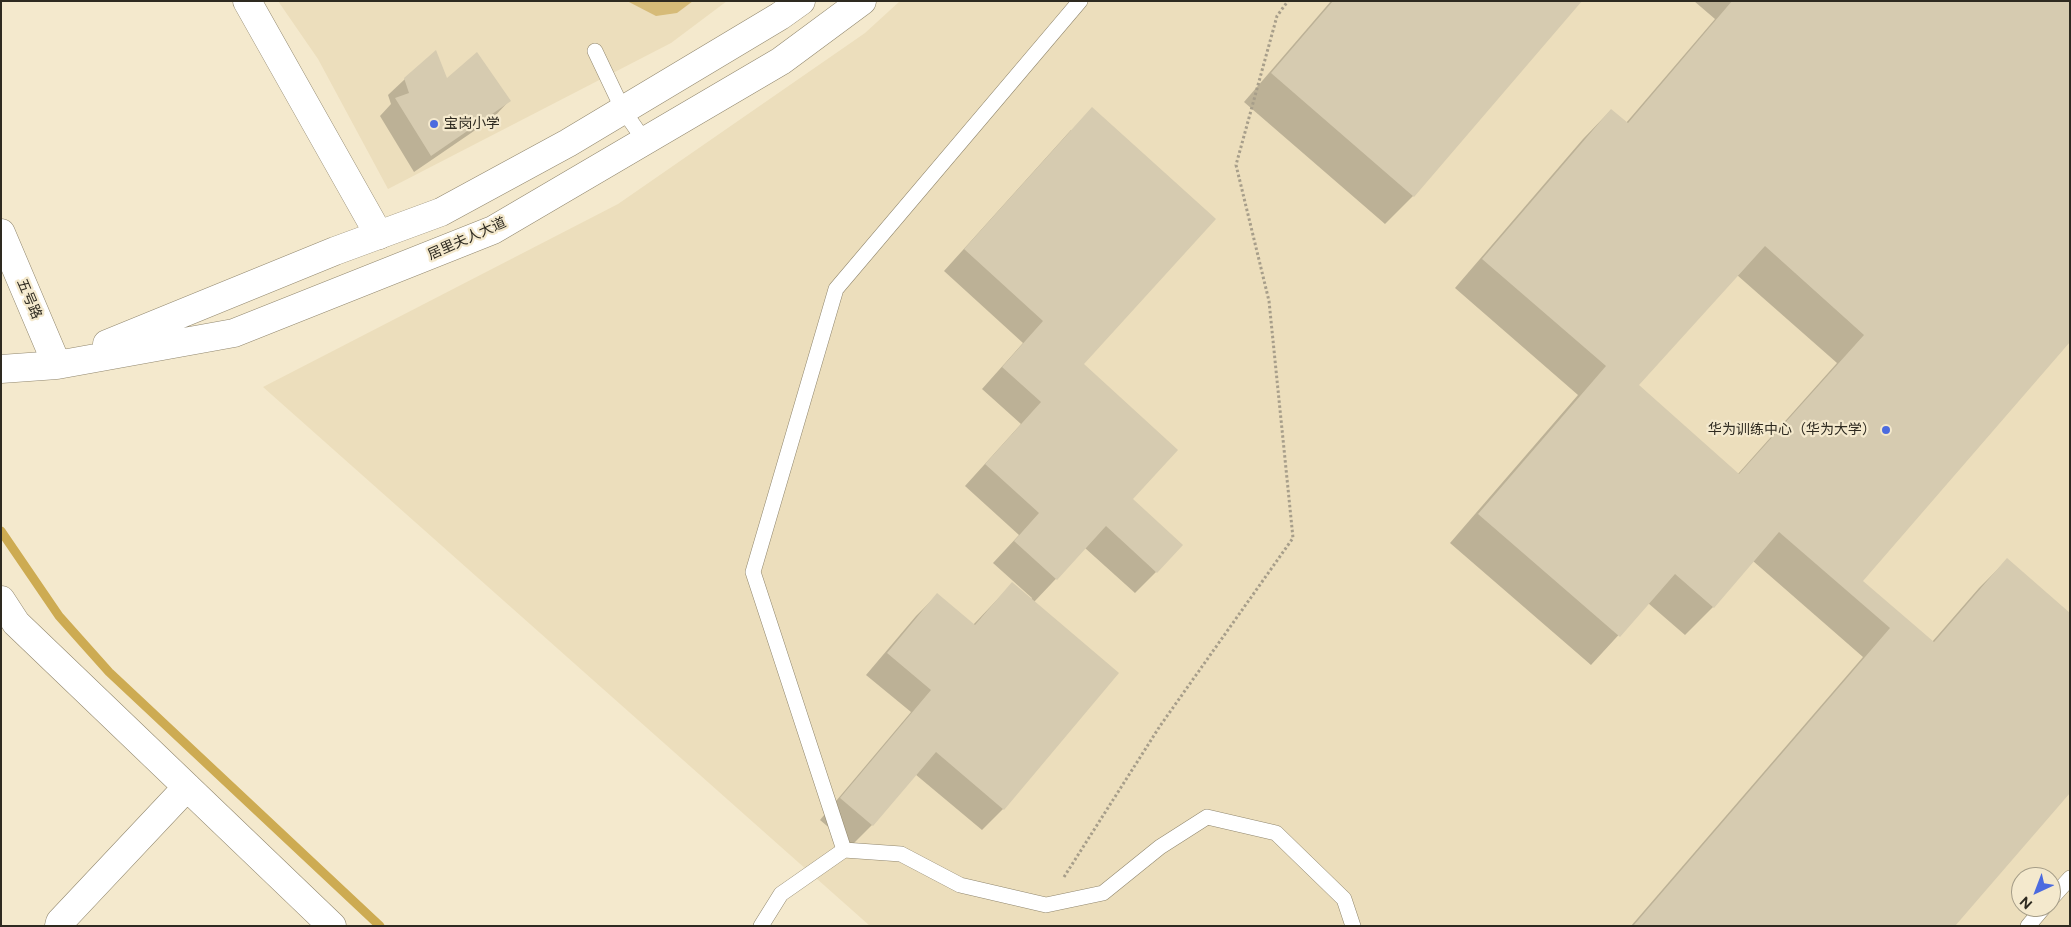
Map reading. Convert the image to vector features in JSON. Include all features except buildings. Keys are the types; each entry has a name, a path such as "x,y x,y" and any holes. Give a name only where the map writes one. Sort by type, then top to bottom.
{"street":[{"path":"247,1 379,235"},
{"name":"居里夫人大道","path":"57,365 335,251 441,212 568,143 780,16 801,1"},
{"name":"居里夫人大道","path":"1,369 57,365 234,333 493,230 781,61 862,1"},
{"name":"五号路","path":"1,233 57,365"},
{"path":"1,600 16,623 332,926"},
{"path":"58,926 187,787"}],"lane":[{"path":"844,850 753,572 836,289 1080,1"},
{"path":"595,51 623,110 644,140"},
{"path":"761,926 781,894 844,850 900,854 960,885 1046,905 1103,893 1160,848 1206,818 1276,833 1344,899 1353,926"},
{"path":"2061,888 2070,878"}],"path":[{"path":"1046,905 1160,726 1293,538 1270,301 1236,165 1277,16 1288,1"}],"shaded area":[{"name":"宝岗小学","path":"278,1 727,1 671,43 388,189 318,59"},
{"path":"627,1 693,1 677,13 656,16"},
{"path":"900,1 2070,1 2070,926 870,926 263,387 618,204 865,33"}],"waterway":[{"path":"1,531 59,616 109,672 380,926"}],"place":[{"name":"宝岗小学","path":"434,124"},
{"name":"华为训练中心（华为大学）","path":"1886,430"}]}
